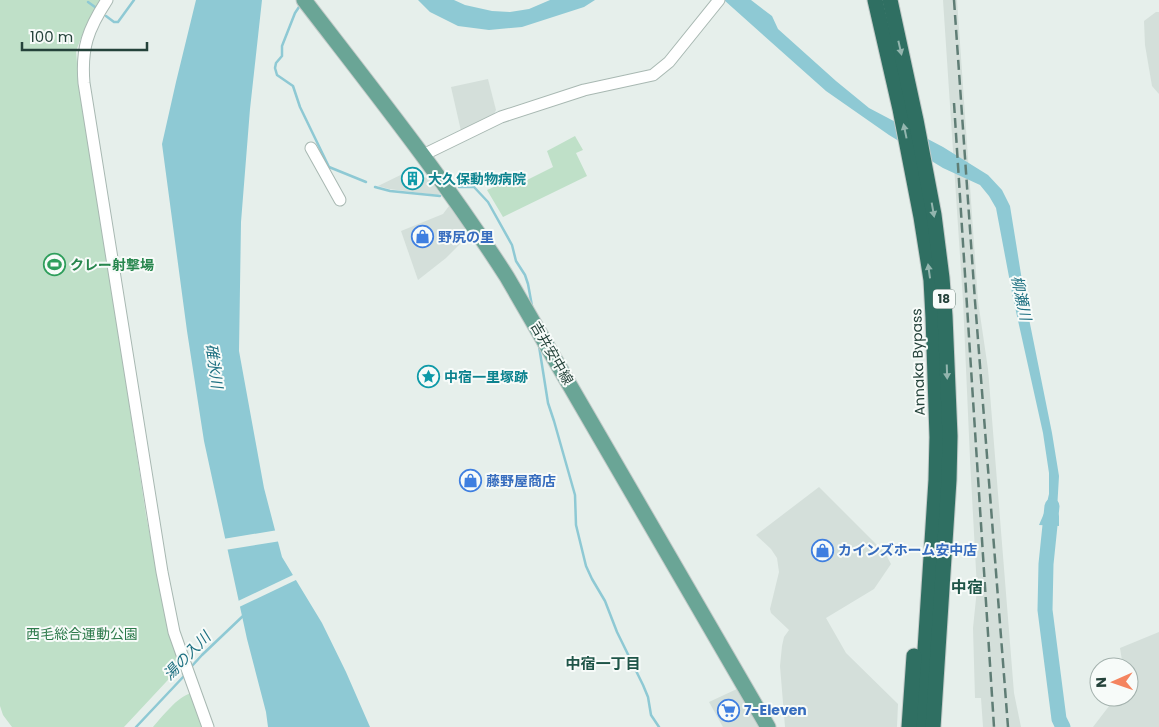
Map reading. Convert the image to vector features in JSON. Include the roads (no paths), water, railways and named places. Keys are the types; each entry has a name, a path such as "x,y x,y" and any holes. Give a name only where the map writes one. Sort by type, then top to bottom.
{"highway":[{"name":"Annaka Bypass","path":"876,0 910,154 931,280 937,437 928,702 933,727"},
{"name":"Annaka Bypass","path":"890,0 934,215 942,278 950,436 949,480 928,702 920,727"},
{"path":"909,727 922,545 936,390"},
{"path":"941,727 954,550 955,513 950,436"}],"main road":[{"name":"吉井安中線","path":"304,0 423,155 478,231 507,277 768,727"}],"street":[{"path":"107,0 93,22 85,47 84,83 170,618 208,727"},
{"path":"423,155 501,117 584,90 653,75 669,62 719,0"},
{"path":"311,148 340,200"}],"water":[{"name":"碓氷川","path":"196,0 262,0 250,109 241,222 239,351 264,488 282,557 322,623 370,727 268,727 204,441 162,144"},
{"path":"418,0 454,0 465,5 492,11 510,12 529,9 550,0 595,0 584,7 522,27 489,30 458,26 430,12"},
{"path":"724,0 751,0 772,16 778,29 869,108 943,147 988,175 1002,190 1010,206 1025,299 1052,433 1059,476 1057,510 1059,526 1039,525 1049,494 1049,473 1043,433 1013,298 996,208 989,196 980,185 943,168 889,135 826,91"}],"waterway":[{"path":"106,16 114,22 118,22 134,0"},
{"path":"88,2 95,7"},
{"path":"301,4 295,13 282,46 282,56 276,63 277,75 293,86 300,107 329,167 366,182"},
{"path":"375,187 390,191 440,196"},
{"path":"459,187 474,187 488,202 512,245 516,261 525,275 532,306"},
{"path":"539,346 548,403 575,495 576,525 586,566 605,601 617,632 648,697 651,715 659,727"},
{"name":"柳瀬川","path":"1052,506 1046,564 1045,610 1059,719 1063,727"},
{"name":"湯の入川","path":"191,667 244,615"},
{"name":"湯の入川","path":"136,727 185,675"}],"railway":[{"path":"954,0 1008,727"},
{"path":"954,103 994,727"}],"place":[{"name":"大久保動物病院","path":"412,179"},
{"name":"野尻の里","path":"422,237"},
{"name":"クレー射撃場","path":"54,265"},
{"name":"中宿一里塚跡","path":"428,377"},
{"name":"藤野屋商店","path":"470,481"},
{"name":"カインズホーム安中店","path":"822,550"},
{"name":"7-Eleven","path":"728,710"}],"district":[{"name":"中宿","path":"967,587"},
{"name":"中宿一丁目","path":"603,664"}],"park label":[{"name":"西毛総合運動公園","path":"82,634"}]}
